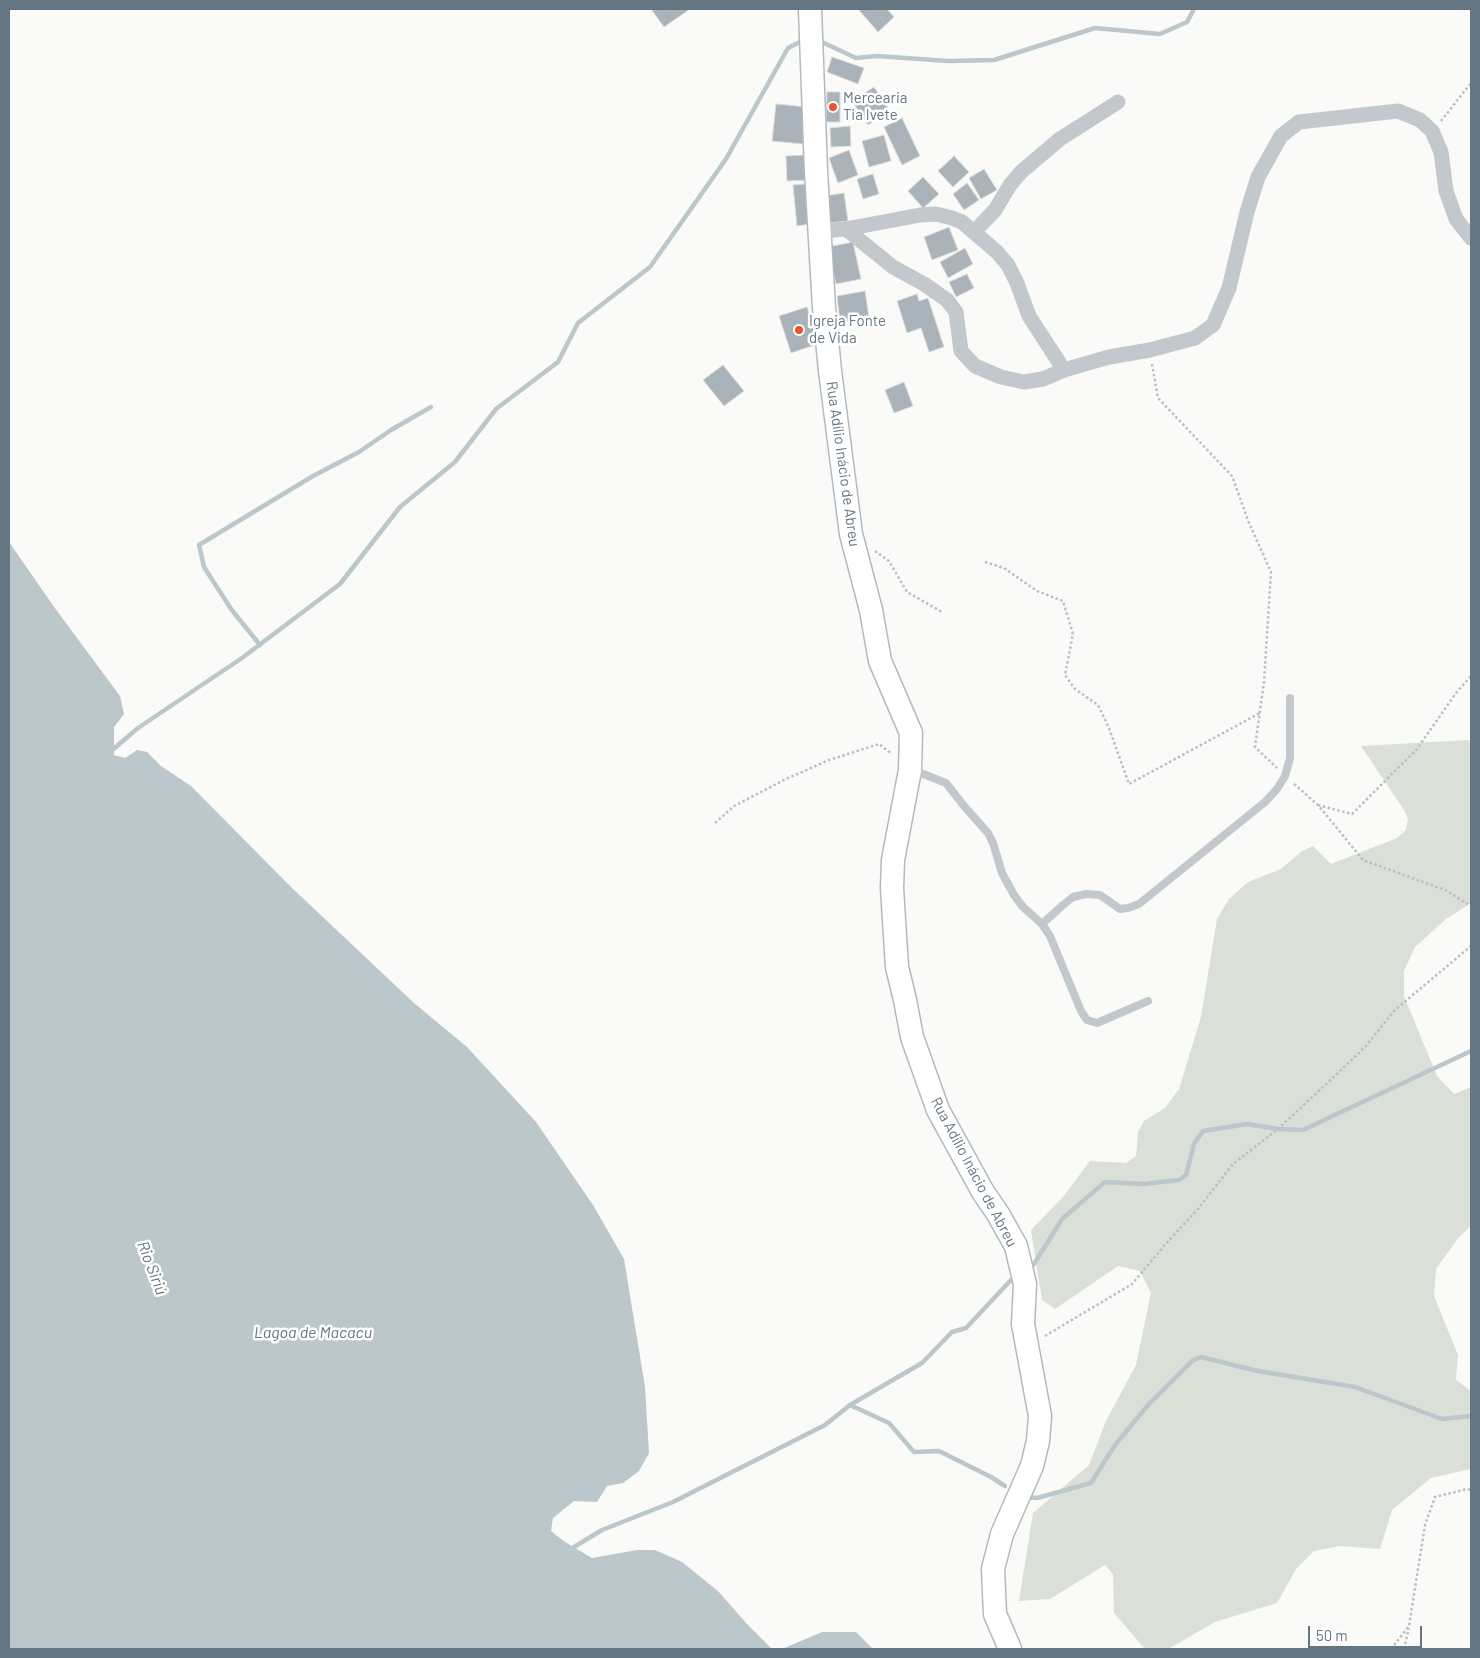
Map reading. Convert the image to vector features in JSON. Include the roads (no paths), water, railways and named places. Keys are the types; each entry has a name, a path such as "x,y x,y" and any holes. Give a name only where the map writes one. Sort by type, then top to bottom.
{"street":[{"name":"Rua Adílio Inácio de Abreu","path":"810,9 816,171 824,308 830,371 851,534 871,610 880,661 910,733 910,770 893,860 892,888 897,967 912,1038 938,1110 983,1192 1016,1246 1025,1284 1023,1324 1040,1416 1038,1441 1032,1466 1002,1534 992,1569 995,1614 1010,1649"},
{"path":"974,232 995,210 1010,185 1021,172 1090,118 1118,102"},
{"path":"846,229 893,267 924,284 947,300 956,312 961,351 975,366 1001,377 1024,382 1043,379 1064,370 1109,357 1150,350 1196,338 1212,325 1230,288 1247,212 1258,177 1281,136 1299,122 1398,112 1420,120 1432,131 1441,152 1446,191 1456,219 1471,238"},
{"path":"820,231 846,229 936,214 962,222 997,252 1008,265 1029,316 1064,370"}],"lane":[{"path":"1042,924 1068,901 1086,894 1100,895 1120,909 1139,904 1265,802 1277,789 1285,776 1290,758 1290,698"},
{"path":"910,770 946,783 988,834 993,843 1002,873 1014,895 1023,907 1042,924 1050,936 1081,1011 1087,1020 1097,1023 1148,1001"}],"water":[{"name":"Lagoa de Macacu","path":"9,542 120,696 124,714 114,727 114,755 125,758 137,750 147,752 161,766 191,786 291,887 414,1003 467,1047 536,1122 593,1205 624,1259 645,1387 649,1453 639,1471 623,1483 607,1486 597,1502 574,1501 553,1518 551,1531 592,1558 637,1550 655,1550 682,1562 718,1591 772,1649 9,1649"},
{"path":"822,1632 856,1632 873,1649 782,1649"}],"waterway":[{"path":"824,43 856,58 877,56 948,61 994,60 1095,28 1160,34 1187,22 1194,9"},
{"path":"110,752 138,728 242,658 340,584 400,507 455,462 496,409 558,362 578,323 650,267 726,159 788,48 804,40"},
{"path":"260,645 231,609 204,567 199,545 313,476 359,452 391,430 431,407"},
{"path":"1034,1264 1062,1219 1105,1182 1144,1184 1179,1180 1186,1175 1194,1144 1203,1131 1247,1124 1278,1129 1303,1130 1471,1051"},
{"path":"569,1550 602,1530 673,1502 825,1425 850,1405 922,1363 952,1332 966,1328 1011,1280"},
{"path":"1028,1497 1037,1498 1091,1483 1115,1445 1149,1404 1192,1361 1201,1357 1258,1371 1355,1387 1442,1419 1471,1416"},
{"path":"850,1405 889,1423 914,1452 939,1451 1005,1486"}],"place":[{"name":"Mercearia Tia Ivete","path":"833,107"},
{"name":"Igreja Fonte de Vida","path":"799,330"}],"water label":[{"name":"Rio Siriú","path":"152,1268"}]}
